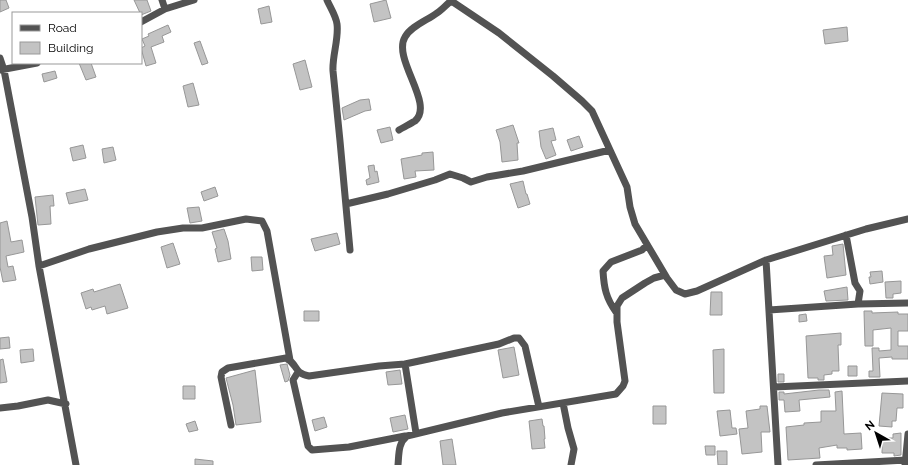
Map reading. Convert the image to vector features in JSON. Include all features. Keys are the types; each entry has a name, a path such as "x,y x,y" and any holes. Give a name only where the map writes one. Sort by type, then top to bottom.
{"street":[{"path":"162,0 165,9"},
{"path":"142,21 165,9 194,0"},
{"path":"327,0 337,22 332,71 350,250"},
{"path":"399,130 416,120 421,110 416,88 406,67 402,47 405,36 417,25 438,13 450,0 499,33 582,100 592,111 627,187 630,207 635,224 665,275 676,290 685,294 697,291 766,260 908,219"},
{"path":"0,58 32,217 39,266 66,404 76,465"},
{"path":"2,70 32,64"},
{"path":"346,204 388,194 450,174 471,182 487,177 522,171 610,150"},
{"path":"39,266 89,249 157,232 182,228 202,228 246,220 262,221 267,231 290,360 298,372 302,375 309,376 379,366 405,364 499,344 514,338 519,338 525,346 539,407"},
{"path":"846,236 855,283 860,291 858,304"},
{"path":"616,312 609,302 603,272 611,262 642,250 647,245"},
{"path":"766,260 778,465"},
{"path":"298,372 293,380 308,446 312,450 349,447 407,436 502,413 616,394 623,386 625,381 616,312 617,306 622,298 645,283 654,278 665,275"},
{"path":"769,310 858,304 908,303"},
{"path":"231,425 221,377 222,372 228,368 286,358 290,360"},
{"path":"405,364 416,433"},
{"path":"774,387 908,381"},
{"path":"0,408 48,400 66,404"},
{"path":"564,403 568,428 574,449 571,465"},
{"path":"816,465 905,462 908,434"},
{"path":"398,465 400,445 402,439 407,436"}],"building":[{"path":"0,0 6,0 9,8 0,12"},
{"path":"134,0 147,0 151,11 142,15 142,12 140,12"},
{"path":"386,0 391,18 374,22 370,4"},
{"path":"269,6 272,22 261,24 258,9"},
{"path":"168,25 171,32 162,36 164,42 151,47 156,63 146,66 142,52 142,48 145,46 142,39 149,36 148,34"},
{"path":"847,27 848,41 825,44 823,30"},
{"path":"200,41 208,63 202,65 194,43"},
{"path":"305,60 312,87 300,90 293,64"},
{"path":"79,64 91,64 96,77 86,80"},
{"path":"55,71 57,78 44,82 42,74"},
{"path":"193,83 199,105 188,107 183,86"},
{"path":"369,99 371,110 344,120 342,108 360,100"},
{"path":"513,125 519,143 517,143 518,160 502,162 500,142 496,130"},
{"path":"390,127 393,140 381,143 377,130"},
{"path":"553,128 556,140 551,141 556,155 546,159 541,147 539,131"},
{"path":"579,136 583,147 571,151 567,140"},
{"path":"83,145 86,158 73,161 70,148"},
{"path":"113,147 116,160 104,163 102,149"},
{"path":"433,152 434,170 415,171 416,177 404,179 401,159 422,155 422,153"},
{"path":"374,165 379,182 367,185 366,180 370,178 368,166"},
{"path":"523,181 530,204 518,208 510,184"},
{"path":"215,187 218,196 204,201 201,192"},
{"path":"85,189 88,200 69,204 66,193"},
{"path":"53,195 54,206 50,206 51,224 38,225 35,197"},
{"path":"199,207 202,221 190,223 187,208"},
{"path":"7,221 11,242 22,240 24,252 6,256 8,267 13,266 16,280 3,282 0,267 0,223"},
{"path":"224,229 231,259 218,262 215,249 217,248 212,232"},
{"path":"337,233 340,244 315,251 311,239"},
{"path":"173,243 180,264 167,268 161,247"},
{"path":"843,244 846,275 827,278 824,256 833,255 832,246"},
{"path":"251,257 262,257 263,270 252,271"},
{"path":"882,271 883,282 870,284 870,272"},
{"path":"901,281 901,293 893,294 893,298 886,298 885,282"},
{"path":"120,284 128,308 107,314 105,306 92,310 91,307 86,309 81,293 93,289 94,292"},
{"path":"847,287 848,300 826,301 824,291"},
{"path":"711,292 722,292 722,315 710,315"},
{"path":"304,311 319,311 319,321 304,321"},
{"path":"864,311 872,311 872,313 898,312 898,314 908,314 908,331 898,331 898,346 908,346 908,359 892,359 892,357 879,358 880,377 869,377 869,371 873,371 872,348 879,348 879,351 891,350 891,328 873,330 873,346 865,346"},
{"path":"806,314 807,321 799,322 799,315"},
{"path":"841,333 841,345 838,345 839,371 832,371 832,374 824,375 824,380 818,380 818,378 808,378 806,336"},
{"path":"9,337 10,348 0,349 0,338"},
{"path":"514,347 519,375 503,378 498,350"},
{"path":"33,349 34,361 21,363 20,350"},
{"path":"724,349 724,393 714,393 713,350"},
{"path":"3,359 7,382 0,383 0,360"},
{"path":"287,364 290,375 288,381 285,382 280,365"},
{"path":"848,366 857,366 857,376 848,376"},
{"path":"255,370 261,422 236,425 233,405 226,378"},
{"path":"400,370 402,384 388,385 386,372"},
{"path":"778,374 784,374 784,382 778,382"},
{"path":"183,386 195,386 195,399 183,399"},
{"path":"829,390 830,397 799,400 800,411 785,412 784,400 779,400 779,392 784,392 784,394"},
{"path":"842,391 844,434 861,433 862,449 847,450 847,448 837,448 837,445 819,448 820,458 788,460 786,427 804,425 804,423 821,422 821,411 836,411 835,392"},
{"path":"882,393 903,394 903,408 897,408 896,421 892,421 892,427 879,426"},
{"path":"653,406 666,406 666,424 653,424"},
{"path":"760,406 767,406 770,432 761,432 762,452 742,454 739,429 748,428 746,411 760,409"},
{"path":"730,410 732,428 736,428 737,434 720,436 717,411"},
{"path":"405,415 408,429 393,432 390,418"},
{"path":"324,417 327,427 315,431 312,420"},
{"path":"542,419 544,426 545,448 532,449 529,421"},
{"path":"195,421 198,430 189,432 186,424"},
{"path":"901,433 901,455 894,456 894,453 882,453 882,438 893,438 893,434"},
{"path":"452,439 456,465 443,465 440,441"},
{"path":"705,446 715,446 715,455 706,455"},
{"path":"717,451 727,451 727,465 718,465"},
{"path":"195,459 213,461 213,465 195,465"}]}
